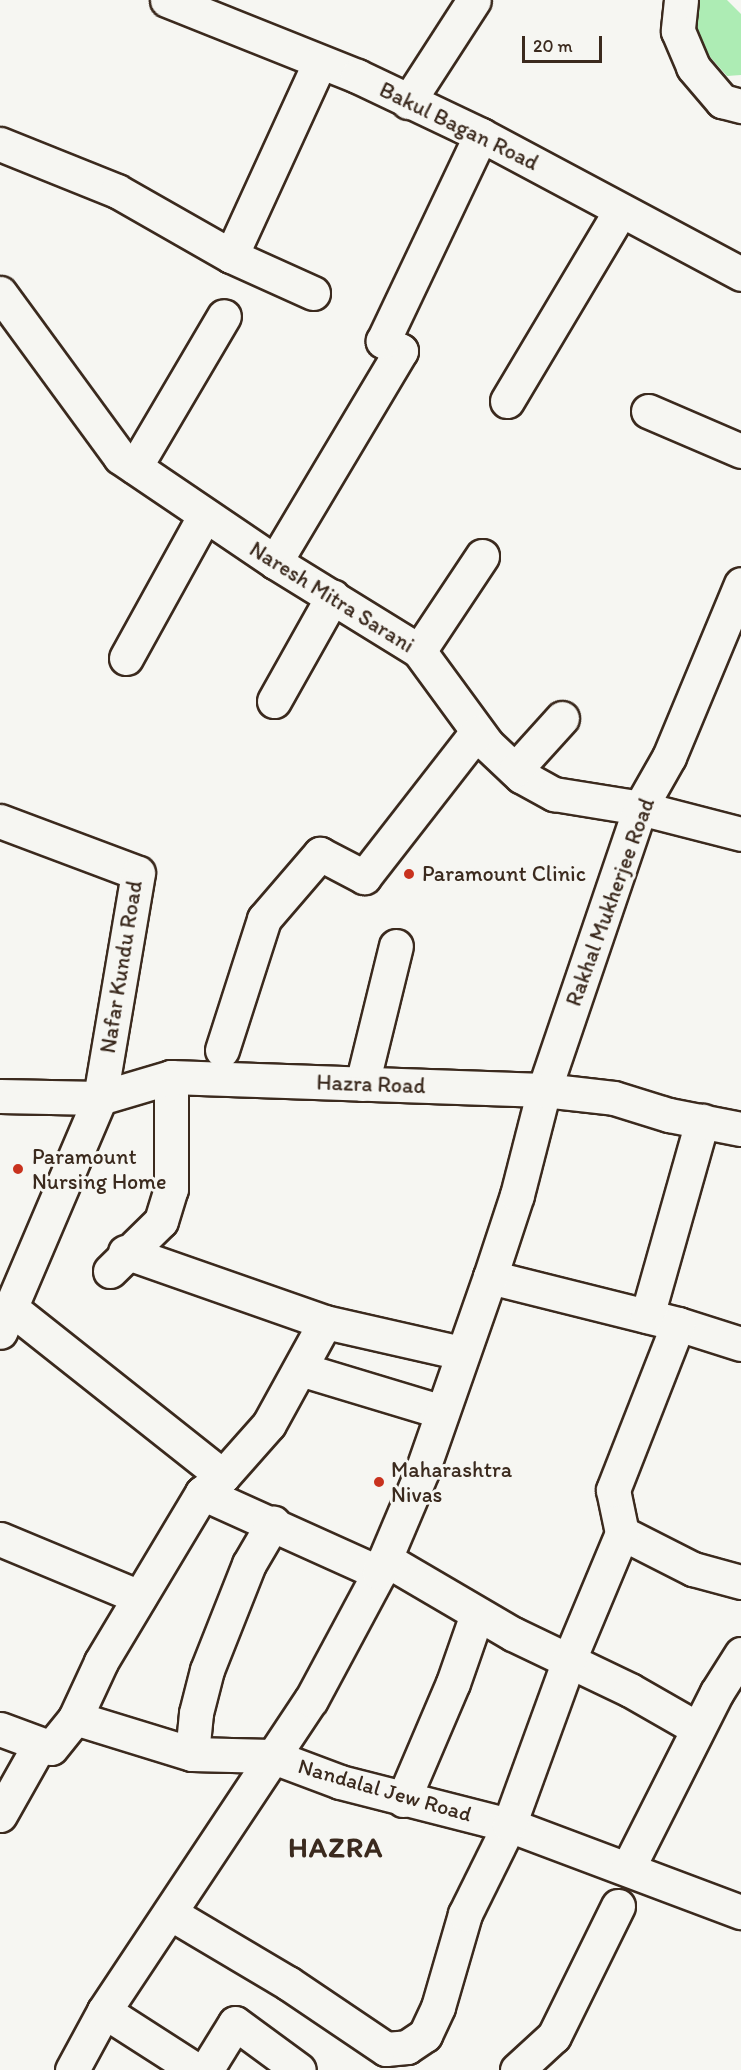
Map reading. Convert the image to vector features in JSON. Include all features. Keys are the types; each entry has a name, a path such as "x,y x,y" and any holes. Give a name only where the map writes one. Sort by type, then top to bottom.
{"street":[{"name":"Bakul Bagan Road","path":"167,0 320,62 481,135 741,274"},
{"path":"408,102 474,0"},
{"path":"681,0 678,31 693,67 722,100 741,106"},
{"path":"231,256 320,62"},
{"path":"274,562 401,351 383,341 481,135"},
{"path":"0,144 117,191 231,256 313,293"},
{"path":"507,401 621,210"},
{"name":"Naresh Mitra Sarani","path":"0,293 120,457 274,562 333,596 419,651 477,732 515,770 554,794 640,808 741,834"},
{"path":"135,467 224,316"},
{"path":"648,411 741,451"},
{"path":"126,658 205,515"},
{"path":"419,651 482,556"},
{"name":"Rakhal Mukherjee Road","path":"72,2070 104,2011 271,1756 311,1700 382,1566 442,1412 490,1277 517,1196 544,1090 640,808 669,757 741,584"},
{"path":"274,701 333,596"},
{"path":"515,770 562,718"},
{"path":"222,1050 264,919 320,854 364,877 477,732"},
{"name":"Nafar Kundu Road","path":"0,821 138,873 100,1098"},
{"path":"362,1084 396,946"},
{"path":"171,1077 171,1189 161,1221 117,1262 325,1322 462,1353"},
{"name":"Hazra Road","path":"0,1096 100,1098 171,1077 544,1090 614,1098 741,1129"},
{"path":"100,1098 21,1274 6,1321 212,1484 273,1524 382,1566 569,1660 698,1729"},
{"path":"170,1913 288,1983 386,2049 407,2047 425,2035 438,2007 465,1914 509,1825 569,1660 622,1533 613,1490 663,1320 702,1121"},
{"path":"490,1277 663,1320 741,1344"},
{"path":"0,1729 51,1748 75,1718 101,1662 139,1597 212,1484 268,1424 325,1322"},
{"path":"300,1369 442,1412"},
{"path":"192,1754 196,1713 207,1670 249,1564 273,1524"},
{"path":"622,1533 693,1569 741,1582"},
{"path":"0,1539 139,1597"},
{"path":"403,1800 453,1683 477,1614"},
{"path":"628,1868 698,1729 741,1654"},
{"name":"Nandalal Jew Road","path":"75,1718 192,1754 271,1756 403,1800 423,1801 509,1825 741,1912"},
{"path":"0,1815 40,1744"},
{"path":"517,2070 554,2036 618,1906"},
{"path":"104,2011 196,2070"},
{"path":"206,2070 236,2023 299,2070"}],"green space":[{"path":"697,0 727,0 741,14 741,75 727,76 704,50 693,19"}],"place":[{"name":"Paramount Clinic","path":"409,874"},
{"name":"Paramount Nursing Home","path":"18,1169"},
{"name":"Maharashtra Nivas","path":"379,1482"}],"district":[{"name":"HAZRA","path":"336,1847"}]}
